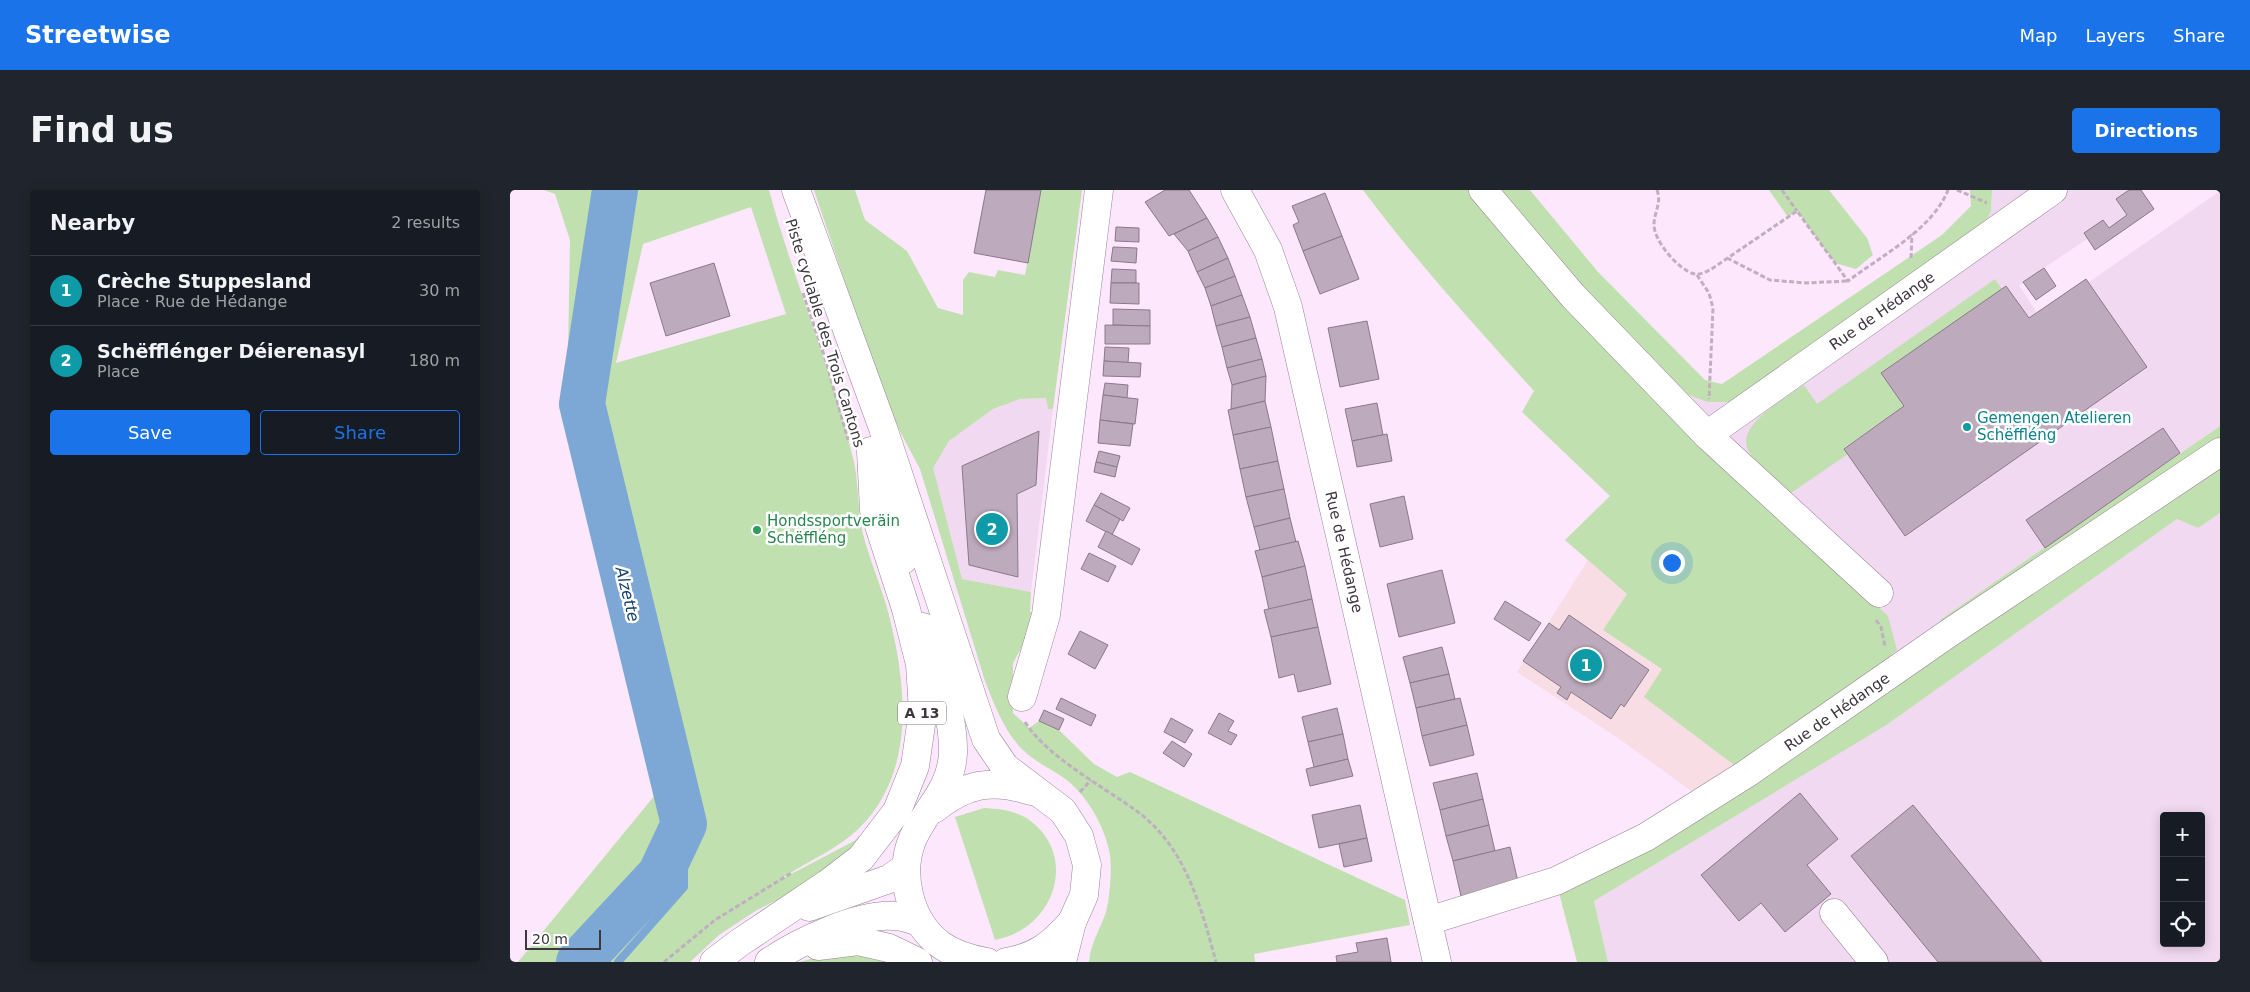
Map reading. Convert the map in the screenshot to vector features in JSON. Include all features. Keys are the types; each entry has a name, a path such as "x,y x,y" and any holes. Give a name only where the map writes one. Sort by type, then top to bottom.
{"main road":[{"path":"1022,697 1046,615 1098,190"},
{"name":"Rue de Hédange","path":"1236,190 1268,250 1288,306 1437,962"},
{"path":"1483,190 1573,296 1707,435 1878,593"},
{"name":"Rue de Hédange","path":"1707,435 2010,220 2046,192"},
{"path":"800,201 860,448 948,714 953,752 950,772 943,792 913,838 906,867 909,896 920,922 940,944 966,958 987,962"},
{"path":"800,201 883,428 986,739 1005,767 1063,811 1079,836 1087,865 1084,895 1072,922 1062,962"},
{"name":"A 13","path":"714,962 827,884 861,858 897,811 915,766 922,710 920,664 906,608 874,510 860,448"},
{"name":"Rue de Hédange","path":"1428,922 1556,881 1646,837 1746,774 1949,633 2220,452"},
{"path":"929,813 952,794 981,784 1011,784 1039,793"},
{"name":"A 13","path":"773,920 889,879 906,867"},
{"path":"1834,914 1874,962"},
{"path":"778,956 852,922 893,916 920,922"},
{"path":"1006,962 1026,959 1052,944 1072,922"},
{"path":"778,956 858,941 889,948 918,962"}],"path":[{"path":"1657,190 1660,200 1654,224 1656,239 1684,271 1697,275 1710,270 1797,211"},
{"path":"1782,190 1848,281"},
{"path":"1727,258 1770,280 1806,283 1848,281 1930,220 1942,204 1948,190"},
{"path":"1697,275 1709,293 1713,308 1707,435"},
{"name":"Piste cyclable des Trois Cantons","path":"800,284 825,358 860,448"},
{"path":"1022,697 1023,718 1029,728 1050,748 1091,780 1139,813 1167,840 1182,863 1202,909 1216,962"},
{"path":"1079,792 1091,780"},
{"path":"664,962 715,920 802,867"}],"shaded area":[{"path":"1992,190 2141,190 2154,209 2095,250 2087,239 2044,268 2056,286 2036,300 2024,283 2019,285 2037,313 2086,279 2089,282 2220,191 2220,426 1940,620 1949,633 1901,667 1769,509 1684,393 1707,402 1991,211"},
{"path":"1047,398 1048,409 1053,409 1031,592 962,579 932,468 949,441 993,409 1020,399"},
{"path":"2220,513 2220,962 1608,962 1594,901 1885,726 2177,519 2198,528"},
{"path":"1588,560 1786,734 1697,795 1618,738 1517,672"}],"green space":[{"path":"544,190 769,190 845,427 856,471 863,534 889,615 899,663 903,712 901,736 897,760 889,783 878,805 856,831 832,849 778,881 854,841 869,827 855,848 823,872 783,897 757,910 719,935 690,962 518,962 655,795 567,409 570,240 555,194","holes":["751,207 786,314 616,363 643,244"]},
{"path":"814,190 855,190 865,220 907,251 938,308 963,315 963,280 969,272 995,277 998,270 1025,275 1041,190 1082,190 1053,409 1048,409 1046,398 1020,399 993,409 949,441 933,468 962,579 1031,592 1030,612 1040,614 1013,663 1013,713 1029,728 1039,721 1059,730 1094,764 1117,777 1130,772 1405,900 1410,925 1254,954 1255,962 1089,962 1094,942 1106,912 1110,891 1111,868 1108,844 1094,812 1080,793 1064,778 1023,750 1005,727 996,708 985,681 920,469 887,407"},
{"path":"1363,190 1530,190 1598,272 1705,380 1722,384 1942,235 1971,206 1970,190 1992,190 1991,211 1982,229 1732,402 1707,402 1684,393 1769,509 1888,616 1897,650 1891,655 1901,666 1949,632 1940,620 2220,426 2220,513 2198,528 2177,519 1885,726 1594,901 1608,962 1577,962 1556,881 1746,774 1644,697 1662,669 1603,630 1627,594 1565,540 1610,496 1522,412 1534,391 1425,268"},
{"path":"1769,190 1829,190 1867,238 1873,255 1856,269 1835,263 1797,211 1788,217"},
{"path":"1995,279 2002,289 1881,373 1904,406 1844,448 1848,454 1791,493 1763,468 1749,452 1746,442 1748,432 1774,405 1804,385 1817,404"},
{"path":"984,808 1012,812 1028,819 1044,834 1053,852 1056,871 1053,889 1045,907 1032,922 1015,933 995,940 955,817"},
{"path":"853,950 894,962 800,962 833,952"}],"building":[{"path":"986,190 1041,190 1028,263 974,253"},
{"path":"1165,190 1189,190 1207,218 1169,236 1145,202"},
{"path":"2129,190 2141,190 2154,209 2095,250 2084,233 2103,220 2109,228 2127,215 2116,199"},
{"path":"1325,193 1342,236 1303,251 1293,225 1299,222 1292,206"},
{"path":"1207,218 1218,237 1188,251 1174,234"},
{"path":"1116,227 1139,228 1139,242 1115,241"},
{"path":"1342,236 1359,279 1320,294 1303,251"},
{"path":"1218,237 1228,258 1197,272 1188,251"},
{"path":"1113,247 1137,248 1136,263 1111,261"},
{"path":"1228,258 1235,276 1205,288 1197,272"},
{"path":"714,263 730,316 666,336 650,283"},
{"path":"2044,268 2056,286 2036,300 2023,282"},
{"path":"1112,269 1136,270 1136,283 1111,283"},
{"path":"1235,276 1242,295 1211,306 1205,288"},
{"name":"Gemengen Atelieren Schëffléng","path":"2086,279 2147,367 1905,536 1844,449 1904,406 1881,373 2006,286 2029,318"},
{"path":"1111,283 1139,283 1139,304 1110,303"},
{"path":"1242,295 1250,317 1216,326 1211,306"},
{"path":"1113,309 1150,310 1150,326 1113,325"},
{"path":"1250,317 1256,338 1222,347 1216,326"},
{"path":"1367,321 1379,379 1340,387 1328,328"},
{"path":"1105,325 1150,326 1150,344 1105,344"},
{"path":"1256,338 1262,359 1227,368 1222,347"},
{"path":"1105,347 1129,348 1128,363 1104,361"},
{"path":"1262,359 1266,376 1232,385 1227,368"},
{"path":"1104,361 1141,363 1140,377 1103,376"},
{"path":"1266,376 1265,401 1231,409 1232,385"},
{"path":"1105,383 1128,385 1127,398 1103,395"},
{"path":"1103,395 1138,399 1135,424 1100,420"},
{"path":"1265,401 1271,427 1233,435 1228,410"},
{"path":"1377,403 1383,435 1352,441 1345,409"},
{"path":"1100,420 1133,424 1130,446 1098,443"},
{"path":"1271,427 1278,461 1240,469 1233,435"},
{"path":"2163,428 2180,453 2045,548 2026,520"},
{"path":"1039,431 1036,485 1017,494 1018,577 969,565 962,466"},
{"path":"1387,434 1392,461 1357,467 1352,441"},
{"path":"1099,451 1120,456 1117,467 1096,462"},
{"path":"1278,461 1284,489 1246,497 1240,469"},
{"path":"1096,462 1117,467 1115,477 1094,472"},
{"path":"1284,489 1290,518 1254,527 1246,497"},
{"path":"1101,493 1130,508 1123,521 1094,505"},
{"path":"1404,496 1413,539 1380,547 1370,504"},
{"path":"1094,505 1120,519 1112,535 1086,521"},
{"path":"1290,518 1296,542 1260,550 1254,527"},
{"path":"1106,531 1140,549 1132,565 1098,547"},
{"path":"1298,541 1305,566 1262,577 1255,551"},
{"path":"1089,553 1116,566 1108,582 1081,569"},
{"path":"1305,566 1312,599 1269,610 1262,577"},
{"path":"1442,570 1455,623 1399,637 1387,584"},
{"path":"1312,599 1318,627 1271,637 1264,610"},
{"path":"1505,601 1541,623 1529,641 1494,619"},
{"path":"1569,615 1649,670 1624,707 1621,704 1611,719 1571,692 1567,700 1557,693 1561,687 1523,661 1549,623 1559,630"},
{"path":"1318,627 1331,684 1298,692 1294,674 1279,678 1271,637"},
{"path":"1080,631 1108,645 1095,669 1068,654"},
{"path":"1442,647 1449,674 1410,683 1403,657"},
{"path":"1449,674 1455,699 1416,708 1410,683"},
{"path":"1061,698 1096,715 1091,726 1056,709"},
{"path":"1460,698 1467,725 1422,736 1416,708"},
{"path":"1337,708 1343,734 1308,742 1302,717"},
{"path":"1044,710 1064,719 1059,730 1039,721"},
{"path":"1219,713 1234,721 1228,731 1237,735 1231,745 1208,733"},
{"path":"1171,718 1193,730 1185,743 1164,732"},
{"path":"1467,725 1474,755 1430,766 1422,736"},
{"path":"1343,734 1348,759 1314,767 1308,742"},
{"path":"1172,741 1192,754 1184,767 1163,753"},
{"path":"1348,759 1353,776 1310,786 1306,769"},
{"path":"1477,773 1483,799 1440,810 1433,783"},
{"path":"1800,793 1838,839 1807,865 1831,894 1785,932 1761,903 1739,921 1701,875"},
{"path":"1483,799 1489,825 1446,836 1440,810"},
{"path":"1360,805 1367,838 1319,848 1312,815"},
{"path":"1913,805 2042,962 1938,962 1851,856"},
{"path":"1489,825 1495,851 1453,861 1446,836"},
{"path":"1367,838 1372,861 1344,867 1339,844"},
{"path":"1510,847 1518,882 1461,896 1453,861"},
{"path":"1387,938 1391,962 1337,962 1336,956 1358,952 1356,943"}],"waterway":[{"name":"Alzette","path":"579,962 660,875 684,824 582,404 615,190"},
{"path":"618,962 684,887 684,824"}],"place":[{"name":"Gemengen Atelieren Schëffléng","path":"1967,427"},
{"name":"Schëfflénger Déierenasyl","path":"992,529"},
{"name":"Hondssportveräin Schëffléng","path":"757,530"},
{"name":"Crèche Stuppesland","path":"1586,665"}]}
